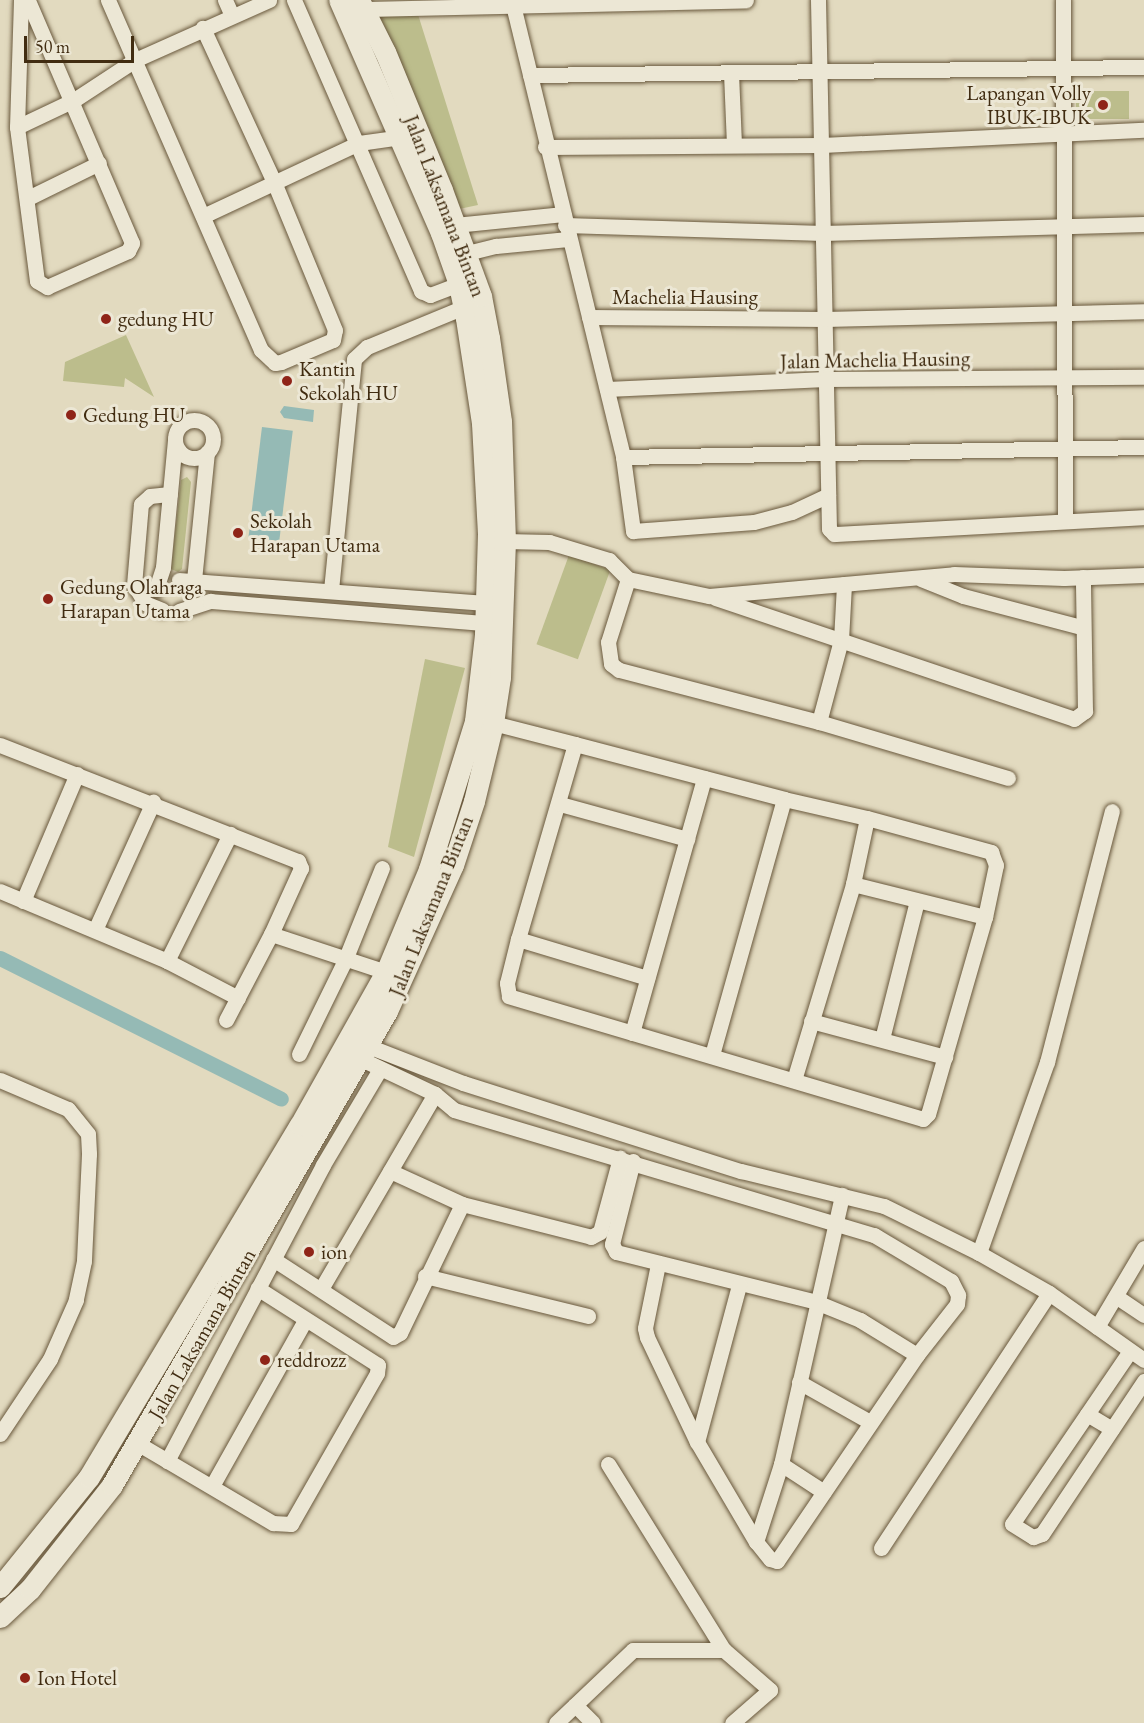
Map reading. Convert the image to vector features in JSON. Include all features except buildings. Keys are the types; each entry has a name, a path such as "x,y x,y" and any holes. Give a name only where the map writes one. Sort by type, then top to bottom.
{"main road":[{"name":"Jalan Laksamana Bintan","path":"0,1587 89,1477 300,1125 386,972 429,869 469,743 479,694 485,613 492,422 459,284 401,137 339,0"},
{"name":"Jalan Laksamana Bintan","path":"0,1617 54,1559 112,1485 314,1161 364,1052 409,968 453,865 474,801 493,723 500,677 505,541 481,296 455,225 385,52 361,4"}],"street":[{"path":"21,0 17,127 40,286 47,287 128,251 131,239 74,100 28,0"},
{"path":"108,0 267,358 280,362 325,344 336,335 332,319 274,182 202,28"},
{"path":"225,0 232,16"},
{"path":"17,127 74,100 135,60 202,28 269,0"},
{"path":"294,0 359,143 421,291 430,295 459,284"},
{"path":"361,4 513,5 746,0"},
{"path":"818,0 828,452 826,521 834,534 1065,519 1144,517"},
{"path":"1063,0 1065,519"},
{"name":"Machelia Hausing","path":"513,5 589,317 825,319 1144,310"},
{"path":"530,75 1144,68"},
{"path":"731,74 734,145"},
{"path":"546,147 822,145 1064,136 1144,130"},
{"path":"204,216 359,143 401,137"},
{"path":"28,198 99,163"},
{"path":"455,225 824,233 1144,224"},
{"path":"466,253 565,226"},
{"path":"331,590 354,359 368,347 464,307"},
{"path":"589,317 623,457 633,531 754,522 792,512 828,495"},
{"name":"Jalan Machelia Hausing","path":"607,389 826,379 1066,380 1144,377"},
{"path":"162,610 155,601 163,567 175,439 183,424 201,422 212,436 207,453 187,580 189,598 179,611"},
{"path":"175,439 179,451 189,458 207,453"},
{"path":"623,457 1144,447"},
{"path":"170,494 150,496 141,504 134,585 145,603 162,610 179,611 210,602 485,613"},
{"path":"505,541 549,542 609,560 628,579 709,596 1074,719 1085,711 1083,578"},
{"path":"709,596 921,579 954,574 1083,578 1144,575"},
{"path":"628,579 609,642 611,664 626,674 819,722 1008,778"},
{"path":"921,579 963,596 1082,627"},
{"path":"156,589 163,580 187,580 331,590 485,613"},
{"path":"819,722 841,640 844,584"},
{"path":"493,723 575,744 784,799 867,818 991,852 996,865 985,917 945,1057 923,1119 509,996 507,983 518,939 560,804 575,744"},
{"path":"1,747 153,802 300,866 271,934 226,1020"},
{"path":"23,901 77,774"},
{"path":"632,1034 704,778"},
{"path":"712,1055 784,799"},
{"path":"95,930 153,802"},
{"path":"560,804 687,839"},
{"path":"979,1253 1047,1062 1112,811"},
{"path":"794,1080 853,884 867,818"},
{"path":"167,961 230,834"},
{"path":"299,1054 345,960 382,868"},
{"path":"853,884 985,917"},
{"path":"0,891 167,961 238,998"},
{"path":"882,1039 917,901"},
{"path":"271,934 386,972"},
{"path":"518,939 647,978"},
{"path":"811,1021 945,1057"},
{"path":"364,1052 380,1069 435,1094 454,1110 626,1160 740,1198 836,1223 889,1242 951,1281 958,1295 957,1304 916,1355 779,1559 770,1559 756,1542 697,1442 645,1328 658,1264"},
{"path":"364,1052 741,1171 884,1206 979,1253 1049,1293 1144,1360"},
{"path":"166,1461 273,1259 314,1161 380,1069"},
{"path":"0,1080 68,1109 88,1134 89,1154 84,1261 76,1300 50,1359 0,1434"},
{"path":"321,1289 435,1094"},
{"path":"390,1171 462,1204 596,1236 626,1160"},
{"path":"626,1160 613,1247 616,1252 739,1285 816,1302 860,1320 916,1355"},
{"path":"756,1542 781,1464 842,1195"},
{"path":"273,1259 393,1337 400,1333 425,1276 462,1204"},
{"path":"1097,1328 1144,1248"},
{"path":"425,1276 588,1316"},
{"path":"697,1442 739,1285"},
{"path":"137,1443 273,1523 291,1524 377,1373 376,1363 257,1288"},
{"path":"881,1548 1049,1293"},
{"path":"1117,1297 1144,1315"},
{"path":"212,1486 305,1320"},
{"path":"1130,1351 1011,1524 1033,1537 1042,1534 1144,1381"},
{"path":"799,1382 870,1422"},
{"path":"1087,1414 1112,1429"},
{"path":"608,1464 724,1650 770,1690 732,1723"},
{"path":"781,1464 824,1492"},
{"path":"556,1723 633,1650 724,1650"},
{"path":"575,1705 593,1723"}],"green space":[{"path":"415,5 478,205 445,212 357,12"},
{"name":"Lapangan Volly IBUK-IBUK","path":"1076,91 1129,91 1129,119 1076,119"},
{"path":"126,335 154,397 125,378 124,387 63,381 65,362"},
{"path":"187,477 191,482 182,569 178,572 171,569 181,480"},
{"path":"569,555 610,570 578,659 537,644"},
{"path":"425,659 465,668 414,857 388,847"}],"water":[{"path":"284,406 314,410 313,422 284,418 280,412"},
{"path":"262,427 293,431 279,541 248,537"}],"waterway":[{"path":"0,958 281,1099"}],"place":[{"name":"Lapangan Volly IBUK-IBUK","path":"1103,105"},
{"name":"gedung HU","path":"106,319"},
{"name":"Kantin Sekolah HU","path":"287,381"},
{"name":"Gedung HU","path":"71,415"},
{"name":"Sekolah Harapan Utama","path":"238,533"},
{"name":"Gedung Olahraga Harapan Utama","path":"48,599"},
{"name":"ion","path":"309,1252"},
{"name":"reddrozz","path":"265,1360"},
{"name":"Ion Hotel","path":"25,1678"}]}
